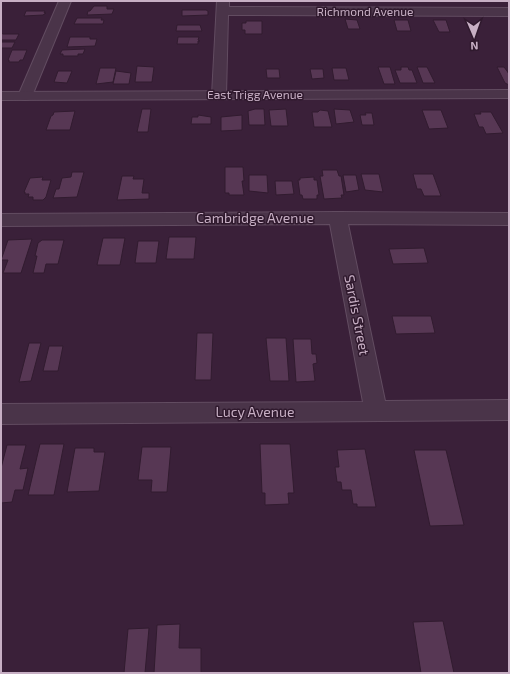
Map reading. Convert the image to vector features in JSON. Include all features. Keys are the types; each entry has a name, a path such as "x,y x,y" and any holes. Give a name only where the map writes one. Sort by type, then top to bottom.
{"street":[{"path":"25,96 65,1"},
{"path":"219,95 222,6"},
{"name":"Richmond Avenue","path":"222,6 509,12"},
{"name":"East Trigg Avenue","path":"1,96 509,94"},
{"name":"Cambridge Avenue","path":"1,220 338,218 509,219"},
{"name":"Sardis Street","path":"338,218 376,412"},
{"name":"Lucy Avenue","path":"1,414 509,410"}],"building":[{"path":"94,6 107,6 107,9 114,9 112,14 87,15 88,11 90,11"},
{"path":"182,10 206,10 208,11 208,15 182,16"},
{"path":"26,11 45,11 44,13 46,13 43,15 24,16"},
{"path":"77,18 102,18 101,20 104,20 103,24 74,24"},
{"path":"345,19 357,20 360,29 348,29"},
{"path":"394,20 408,20 411,31 397,31"},
{"path":"433,20 446,20 450,32 439,32"},
{"path":"246,21 262,21 262,34 245,34 245,30 242,30 242,23 246,23"},
{"path":"177,25 200,25 202,31 176,31"},
{"path":"1,33 19,34 16,40 1,40"},
{"path":"70,37 90,37 90,39 97,39 95,46 67,47"},
{"path":"178,37 199,37 198,40 200,41 198,41 198,44 177,44"},
{"path":"1,42 15,42 12,48 1,48"},
{"path":"85,49 83,54 78,54 78,56 63,56 63,54 60,54 62,50"},
{"path":"12,50 27,50 23,60 20,60 19,62 9,62 8,60"},
{"path":"137,66 154,67 152,82 135,82"},
{"path":"378,67 390,67 395,84 384,84"},
{"path":"401,67 408,67 409,70 412,70 417,83 400,83 395,70 401,70"},
{"path":"417,67 427,67 435,83 423,83"},
{"path":"497,67 504,67 509,74 509,85 505,83"},
{"path":"100,68 116,68 113,82 96,84"},
{"path":"332,68 346,68 349,80 334,80"},
{"path":"266,69 279,69 280,78 267,78"},
{"path":"310,69 323,69 324,78 312,79"},
{"path":"58,71 72,71 67,83 54,82"},
{"path":"116,71 131,73 129,84 113,84"},
{"path":"142,109 151,109 148,132 137,132"},
{"path":"264,109 265,125 249,125 248,111"},
{"path":"286,109 288,126 271,126 269,110"},
{"path":"334,109 350,110 354,122 336,124"},
{"path":"320,110 328,111 332,127 314,127 312,112 318,112"},
{"path":"422,110 441,110 448,128 429,129"},
{"path":"75,111 70,130 46,130 54,112"},
{"path":"480,112 491,112 503,133 486,134 483,127 479,127 474,114 481,114"},
{"path":"365,113 372,113 374,125 362,125 360,115 366,115"},
{"path":"198,115 211,117 211,124 191,124 192,117 198,117"},
{"path":"242,115 242,130 221,131 221,117"},
{"path":"225,167 243,167 244,181 242,181 244,195 229,195 229,193 225,193"},
{"path":"322,170 337,170 339,176 341,176 344,195 341,195 342,198 324,199 320,176 323,176"},
{"path":"72,172 84,172 77,197 53,198 56,189 59,189 62,178 71,177"},
{"path":"361,174 379,174 383,192 365,190"},
{"path":"413,174 433,174 441,196 424,196 421,189 417,189"},
{"path":"249,175 267,175 268,193 249,191"},
{"path":"343,175 356,175 359,190 346,192"},
{"path":"122,176 134,176 133,179 144,179 142,193 149,193 149,199 117,200"},
{"path":"43,177 42,180 51,180 46,197 43,200 33,200 33,197 28,197 29,194 25,194 24,192 30,178"},
{"path":"314,177 314,180 317,180 319,195 317,195 317,199 303,199 302,195 300,195 298,180 300,180 300,178"},
{"path":"275,181 292,181 294,194 276,195"},
{"path":"169,237 196,237 194,259 166,259"},
{"path":"103,238 125,238 120,265 97,265"},
{"path":"32,239 21,273 3,273 8,260 1,260 8,240"},
{"path":"42,240 64,240 58,264 46,264 44,273 33,273 38,243"},
{"path":"138,241 159,241 156,263 135,263"},
{"path":"424,248 428,263 393,264 389,249"},
{"path":"392,316 431,316 435,333 396,334"},
{"path":"197,333 213,333 211,380 195,380"},
{"path":"266,338 286,338 289,381 270,381"},
{"path":"293,339 311,339 312,354 316,354 317,363 313,364 315,381 296,382"},
{"path":"29,343 41,343 31,381 19,382"},
{"path":"49,346 63,346 58,371 43,371"},
{"path":"40,444 64,444 54,495 28,495"},
{"path":"260,444 290,444 294,493 288,493 289,504 265,505 265,493 262,493"},
{"path":"7,445 26,445 20,469 28,468 23,490 15,490 12,502 1,503 1,468"},
{"path":"142,447 171,447 167,492 151,492 152,480 138,480"},
{"path":"75,448 94,448 94,452 105,452 99,491 67,492"},
{"path":"365,449 376,507 357,507 357,504 353,504 351,490 342,490 341,482 337,482 335,467 339,467 337,450"},
{"path":"414,450 446,450 464,525 430,526"},
{"path":"443,621 454,673 421,673 413,622"},
{"path":"180,624 179,648 201,648 201,673 154,673 157,625"},
{"path":"149,628 145,673 124,673 128,629"}]}
